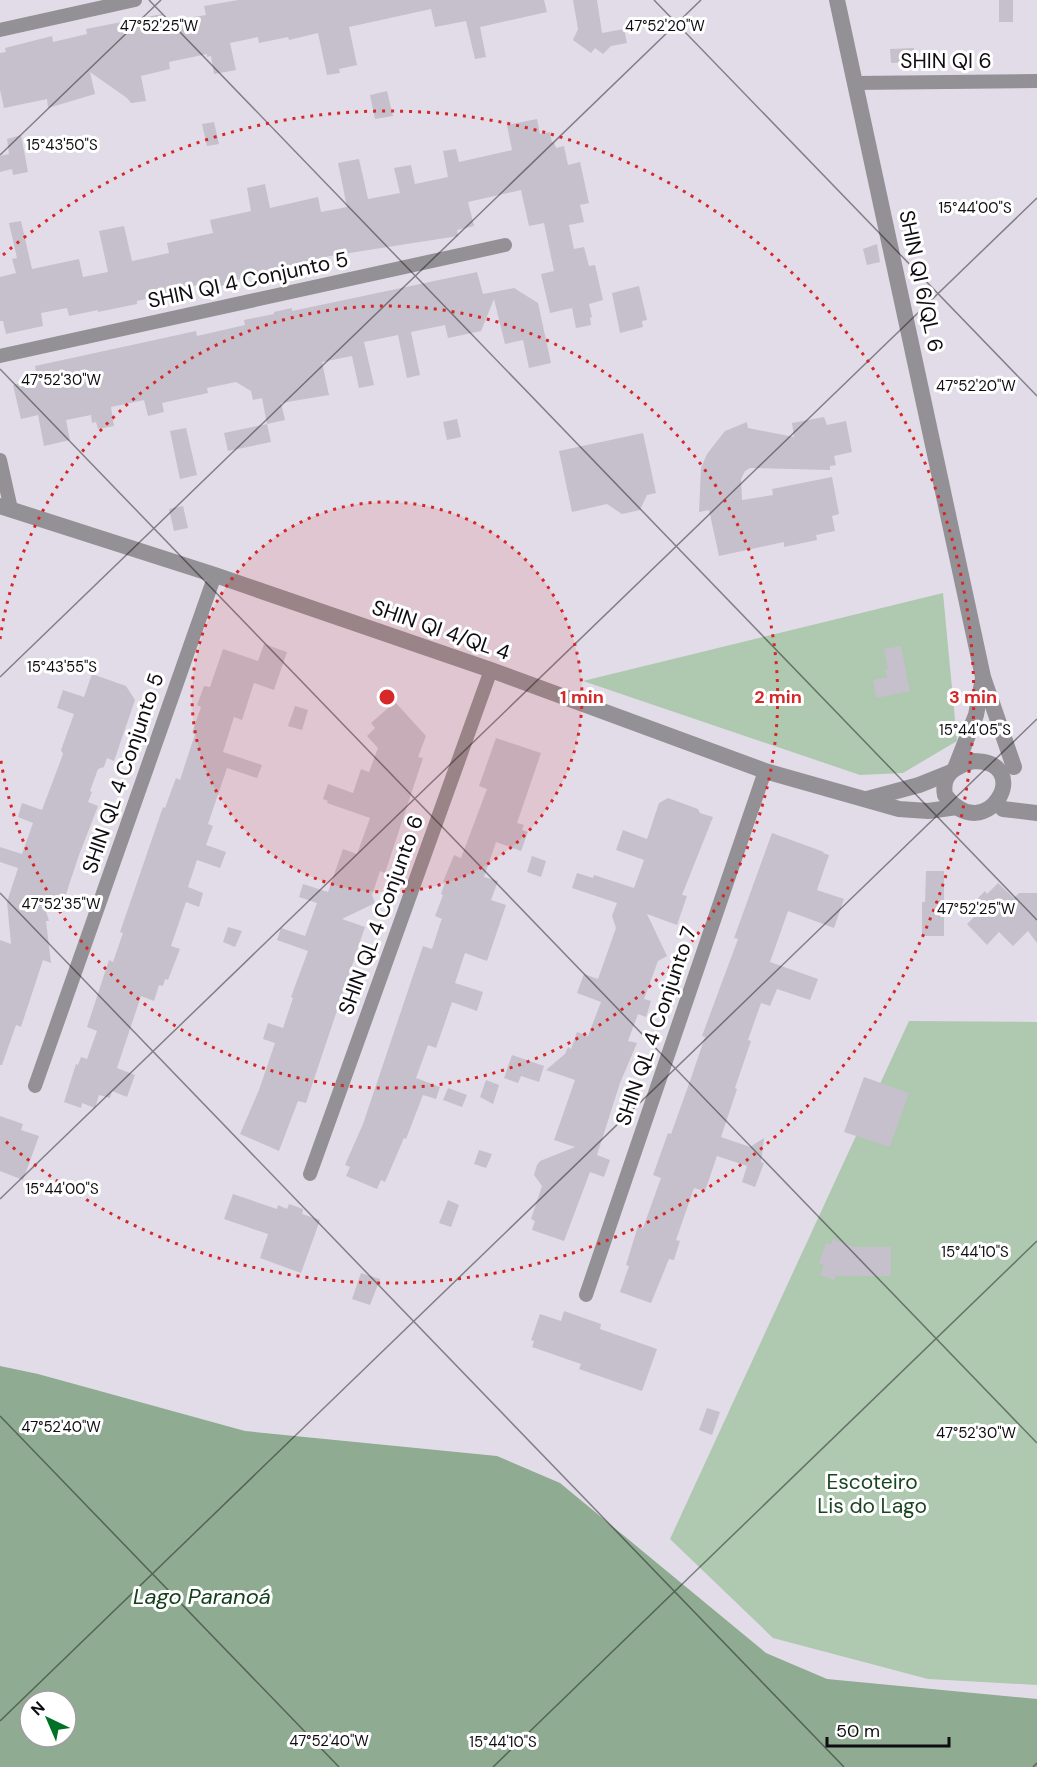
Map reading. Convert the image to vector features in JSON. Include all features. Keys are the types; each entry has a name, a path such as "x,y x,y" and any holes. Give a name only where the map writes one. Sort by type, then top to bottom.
{"street":[{"path":"0,30 135,0"},
{"name":"SHIN QI 6/QL 6","path":"837,0 983,677 1014,767"},
{"name":"SHIN QI 6","path":"855,83 1037,81"},
{"name":"SHIN QI 4 Conjunto 5","path":"0,356 505,245"},
{"path":"0,460 6,508"},
{"name":"SHIN QI 4/QL 4","path":"6,508 215,575 491,670 765,771 899,809 912,811 957,807"},
{"name":"SHIN QL 4 Conjunto 5","path":"35,1086 215,575"},
{"name":"SHIN QL 4 Conjunto 6","path":"310,1174 491,670"},
{"name":"SHIN QI 6/QL 6","path":"952,770 976,715 983,677"},
{"path":"866,799 911,787 973,761 988,761 1005,763 1022,774 1023,789 1012,805 1003,809"},
{"path":"952,770 945,782 945,795 957,807 977,812 1003,809 1037,813"},
{"name":"SHIN QL 4 Conjunto 7","path":"586,1295 765,771"}],"green space":[{"path":"943,593 957,741 903,773 860,775 583,681"},
{"name":"Escoteiro Lis do Lago","path":"909,1021 1037,1022 1037,1685 928,1679 773,1638 670,1539"}],"water":[{"name":"Lago Paranoá","path":"0,1366 38,1374 245,1431 497,1456 560,1483 766,1653 827,1679 1037,1699 1037,1767 0,1767"}],"building":[{"path":"238,0 544,0 547,12 480,27 486,57 475,59 466,21 435,27 431,9 349,27 357,65 339,69 340,73 327,75 318,33 289,40 288,37 259,43 258,37 230,43 236,70 214,74 211,56 207,57 207,54 169,62 170,69 141,76 146,101 131,103 90,72 95,94 48,108 47,99 4,108 0,90 0,53 6,52 5,48 52,36 53,42 87,34 86,29 162,14 165,28 190,22 195,19 194,17 206,15 204,6"},
{"path":"573,0 597,0 602,33 624,29 627,43 611,46 603,54 595,48 591,53 573,40 578,29"},
{"path":"999,0 1013,0 1013,22 999,22"},
{"path":"914,48 913,62 891,63 890,49"},
{"path":"387,91 393,116 375,119 370,95"},
{"path":"537,119 540,134 550,132 552,143 554,142 556,148 564,146 568,165 580,162 589,203 580,205 584,222 569,225 574,249 584,247 589,266 595,265 603,300 589,304 591,325 576,328 572,308 550,313 541,274 554,271 544,223 529,226 521,190 468,202 474,226 457,230 458,236 330,256 282,267 283,272 224,282 225,285 208,289 207,283 137,301 137,304 98,312 98,310 69,316 67,308 41,313 43,326 6,334 3,321 0,321 0,277 16,273 12,259 17,258 9,223 21,221 32,269 79,259 83,277 108,272 99,231 124,226 132,261 169,253 167,243 213,233 210,220 251,211 247,188 265,184 270,208 318,197 321,212 347,207 338,163 359,159 368,199 400,193 394,168 411,165 415,184 448,177 443,151 456,149 459,162 512,150 507,125"},
{"path":"214,122 219,144 207,146 202,124"},
{"path":"21,135 28,172 13,175 12,169 0,172 0,156 9,154 7,139"},
{"path":"877,244 880,262 867,265 863,249"},
{"path":"477,272 483,294 514,288 538,303 551,363 529,368 523,340 505,344 494,299 481,331 448,338 445,325 411,332 420,375 407,378 398,335 364,342 374,385 359,388 352,356 322,362 329,395 281,403 285,420 267,424 262,398 253,400 251,391 236,382 207,388 208,393 162,403 164,412 148,416 144,400 111,407 114,426 98,429 96,422 92,423 91,415 66,420 70,440 44,446 38,415 21,419 13,385 37,379 35,366 196,331 197,336 245,325 244,320 274,314 274,312 292,308 292,311"},
{"path":"639,286 647,320 642,321 643,327 620,333 612,293"},
{"path":"824,417 827,425 846,421 852,452 834,456 836,465 830,466 830,470 750,468 745,471 741,479 742,500 773,495 772,489 832,477 839,514 832,516 835,531 816,535 817,540 784,547 784,542 719,556 709,510 699,512 701,468 707,454 725,431 747,422 748,428 794,437 792,423"},
{"path":"457,419 461,437 447,440 443,422"},
{"path":"267,424 271,442 228,451 224,433"},
{"path":"186,428 197,475 180,479 170,431"},
{"path":"643,433 656,493 647,495 640,510 622,514 607,504 572,512 559,451"},
{"path":"183,506 188,528 174,531 169,509"},
{"path":"264,644 287,652 274,690 254,683 242,720 234,717 223,752 262,765 257,778 227,768 208,824 213,826 206,845 226,852 220,868 197,860 188,887 203,893 199,907 186,902 171,946 180,949 168,980 165,979 163,986 159,985 154,1001 141,996 117,1068 135,1075 127,1097 112,1091 110,1098 99,1095 95,1108 82,1103 81,1108 64,1102 76,1064 78,1065 81,1057 87,1059 97,1031 87,1027 109,960 113,962 123,933 120,932 163,807 165,808 176,778 180,780 195,734 192,733 201,707 197,705 204,686 210,687 223,649 258,661"},
{"path":"901,646 910,691 876,698 873,680 887,677 885,670 888,669 884,649"},
{"path":"92,674 126,686 135,700 114,761 107,758 104,767 98,769 90,791 92,792 88,802 98,806 61,909 43,902 49,921 46,921 51,963 43,960 21,1027 16,1025 2,1065 0,1065 0,940 11,944 7,902 18,868 0,862 0,847 22,854 33,823 18,817 22,803 42,810 63,754 61,750 74,714 57,708 63,690 84,697"},
{"path":"395,702 426,736 418,757 423,758 385,873 380,871 372,895 375,903 342,919 365,927 306,1103 298,1101 279,1151 240,1134 259,1090 275,1043 263,1039 268,1023 283,1028 293,998 291,997 308,951 277,940 281,928 305,936 317,903 299,897 303,884 328,892 343,849 357,854 370,818 327,803 328,801 323,799 328,784 353,793 361,769 369,772 378,748 367,736 375,728 371,723"},
{"path":"295,706 308,710 302,730 288,726"},
{"path":"496,738 541,753 517,823 524,825 522,830 528,832 521,851 496,842 484,877 498,881 491,900 506,905 487,961 465,953 455,983 483,992 477,1011 452,1002 436,1048 428,1045 416,1078 440,1087 436,1099 423,1095 406,1139 404,1138 385,1182 381,1180 377,1189 346,1176 350,1167 345,1165 363,1124 423,946 432,949 442,919 435,916 443,895 441,894 445,882 443,882 454,855 461,858 487,789 479,786"},
{"path":"668,798 713,817 682,895 687,896 677,925 647,914 667,956 658,961 644,999 651,1001 646,1017 638,1014 628,1041 637,1043 620,1083 597,1155 610,1160 604,1177 590,1172 564,1241 532,1230 535,1221 531,1219 542,1186 534,1175 537,1165 540,1161 575,1147 554,1140 575,1080 546,1070 565,1054 568,1047 571,1049 577,1032 588,1036 601,1002 577,993 584,974 598,979 616,928 612,916 617,903 572,888 577,873 593,878 594,875 634,888 644,860 616,850 623,830 647,839 659,803"},
{"path":"772,833 829,855 817,890 844,899 834,928 788,911 770,962 818,979 810,1000 777,989 770,1006 761,1003 748,1040 751,1041 721,1137 750,1147 764,1138 761,1162 764,1163 755,1187 742,1182 747,1166 717,1156 705,1191 694,1188 676,1240 680,1241 674,1260 669,1259 651,1303 620,1292 629,1266 626,1265 638,1226 643,1228 661,1178 653,1175 690,1081 705,1037 702,1036 738,939 734,938"},
{"path":"532,856 546,861 541,877 527,872"},
{"path":"926,871 944,871 944,936 922,936 922,902 925,902"},
{"path":"998,883 1014,898 1019,893 1037,893 1037,943 1028,931 1013,946 999,932 987,945 967,924 977,914 972,909 977,904 975,901 985,891 987,894"},
{"path":"228,927 242,931 235,947 223,942"},
{"path":"512,1055 544,1066 539,1082 521,1076 518,1083 504,1078"},
{"path":"864,1077 909,1093 890,1147 844,1132"},
{"path":"486,1080 499,1085 493,1104 480,1097"},
{"path":"448,1088 467,1095 462,1107 443,1100"},
{"path":"0,1116 23,1124 21,1130 39,1136 23,1180 0,1171"},
{"path":"479,1150 492,1154 486,1168 474,1164"},
{"path":"233,1194 277,1209 278,1205 287,1209 289,1204 303,1209 302,1214 320,1220 301,1273 260,1258 268,1234 224,1219"},
{"path":"448,1200 459,1205 451,1227 439,1223"},
{"path":"833,1239 854,1247 891,1247 891,1276 836,1276 834,1280 820,1275 824,1265 819,1263 826,1243 831,1244"},
{"path":"361,1273 380,1279 370,1305 352,1299"},
{"path":"564,1311 601,1324 600,1329 657,1349 642,1391 579,1369 581,1364 532,1347 534,1341 531,1340 540,1314 561,1321"},
{"path":"707,1408 720,1412 712,1435 699,1430"}]}
